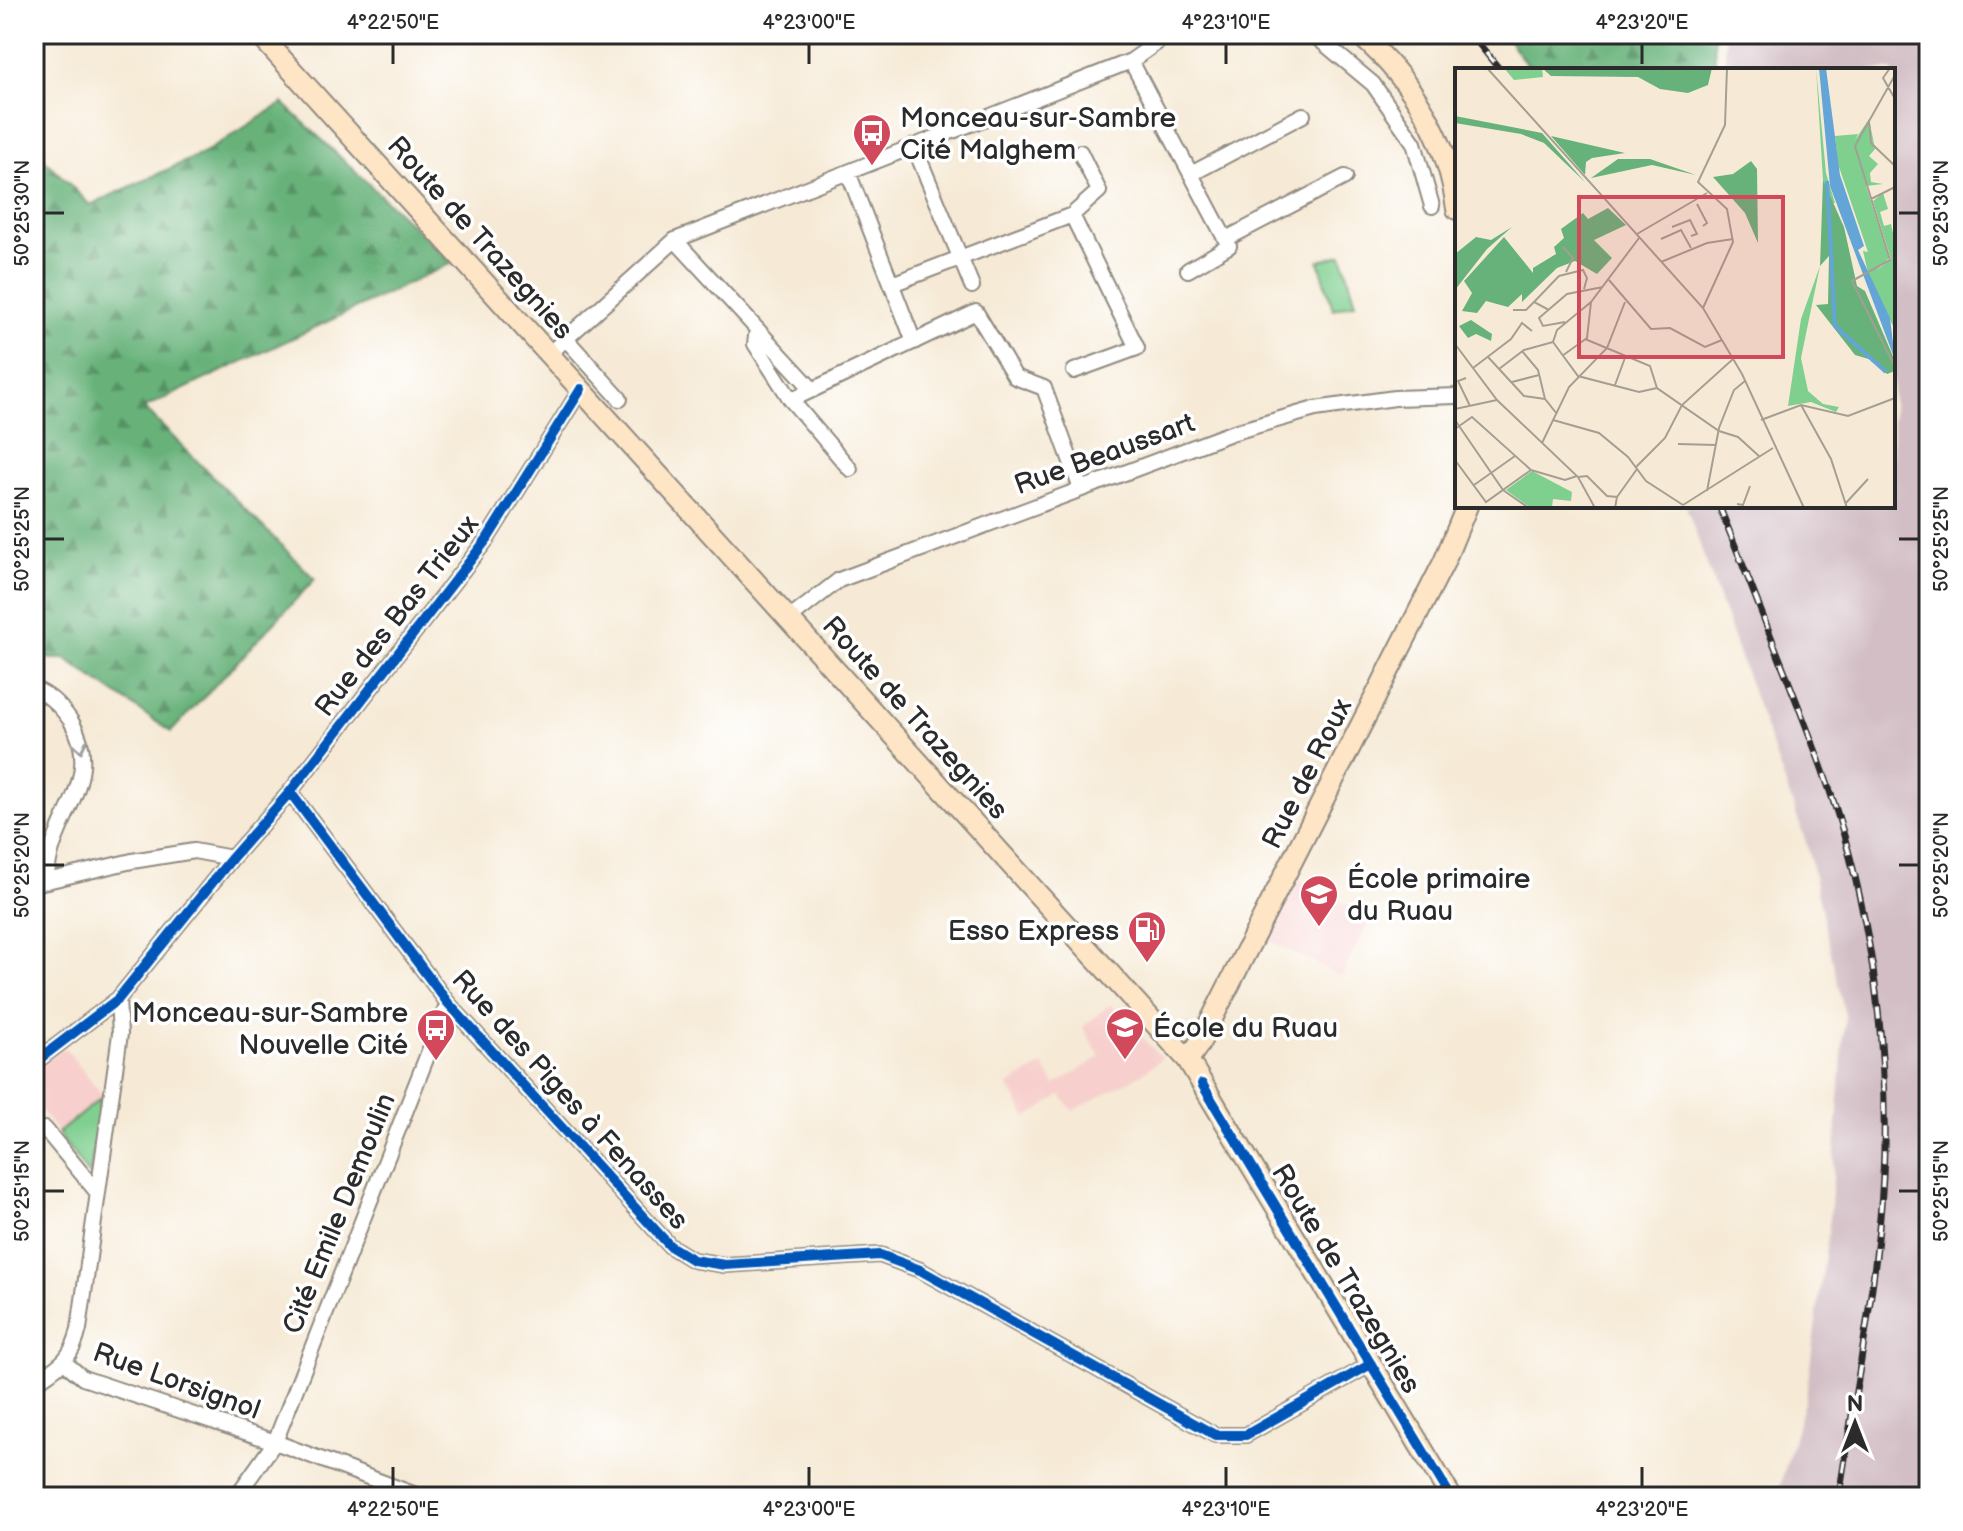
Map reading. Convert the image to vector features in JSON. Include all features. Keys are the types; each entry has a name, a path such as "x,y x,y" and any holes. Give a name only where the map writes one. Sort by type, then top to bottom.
{"main road":[{"name":"Route de Trazegnies","path":"259,34 1188,1060 1451,1497"},
{"path":"1359,34 1389,63 1427,115 1448,163 1455,199"},
{"name":"Rue de Roux","path":"1188,1060 1216,1012 1275,897 1274,892 1284,878 1416,619 1456,538 1466,508"}],"street":[{"path":"549,354 675,240 1131,61 1169,34"},
{"path":"1313,34 1373,84 1414,143 1432,206"},
{"path":"1131,61 1229,246 1188,270"},
{"path":"1191,174 1303,115"},
{"path":"914,146 972,286"},
{"path":"892,284 1072,215 1099,191 1080,152"},
{"path":"848,172 914,342"},
{"path":"1226,239 1345,177"},
{"path":"1072,215 1137,348 1074,371"},
{"path":"675,240 813,390"},
{"path":"791,400 976,312 1015,377 1044,388 1081,489"},
{"path":"757,329 755,344 791,400 850,469"},
{"path":"566,339 620,399"},
{"name":"Rue des Bas Trieux","path":"34,1063 118,999 232,858 290,792 487,539 581,389"},
{"name":"Rue Beaussart","path":"789,619 839,580 1231,433 1315,409 1395,398 1455,396"},
{"path":"34,689 64,711 76,730 82,750 83,772 46,860 40,883 132,861 194,851 232,858"},
{"name":"Rue des Piges à Fenasses","path":"290,792 448,1003 670,1246 693,1260 725,1265 880,1255 920,1270 1215,1435 1246,1435 1371,1364"},
{"path":"34,1383 64,1362 75,1347 79,1329 120,1034 118,999"},
{"name":"Cité Emile Demoulin","path":"236,1497 275,1442 448,1003"},
{"path":"45,1129 97,1192"},
{"name":"Rue Lorsignol","path":"64,1362 83,1378 275,1442 421,1497"}],"shaded area":[{"path":"1725,34 1929,34 1929,1497 1777,1497 1806,1395 1830,1218 1845,1016 1807,845 1687,508 1895,508 1895,68 1725,68"},
{"name":"École primaire du Ruau","path":"1297,880 1370,918 1341,977 1267,939"},
{"name":"École du Ruau","path":"1110,1004 1162,1058 1142,1074 1073,1111 1061,1095 1027,1118 1008,1085 1043,1065 1055,1085 1100,1057 1083,1027"},
{"path":"64,1047 103,1095 58,1133 34,1101 34,1072"}],"green space":[{"path":"1504,34 1714,34 1715,68 1530,68"},
{"path":"283,103 452,263 144,408 315,579 171,732 65,659 34,658 34,155 37,152 90,205 204,153"},
{"path":"1342,255 1356,303 1333,309 1319,261"},
{"path":"101,1098 90,1177 58,1133"}],"railway":[{"path":"1471,34 1498,68"},
{"path":"1720,508 1837,812 1859,893 1877,1002 1884,1113 1882,1193 1867,1324 1839,1497"}],"cycle path":[{"path":"34,1063 118,999 232,858 290,792 487,539 581,389"},
{"path":"290,792 448,1003 670,1246 693,1260 725,1265 880,1255 920,1270 1215,1435 1246,1435 1371,1364"},
{"path":"1202,1084 1451,1497"}],"place":[{"name":"Monceau-sur-Sambre Cité Malghem","path":"872,167"},
{"name":"École primaire du Ruau","path":"1319,928"},
{"name":"Esso Express","path":"1147,964"},
{"name":"École du Ruau","path":"1125,1061"},
{"name":"Monceau-sur-Sambre Nouvelle Cité","path":"436,1062"}]}
